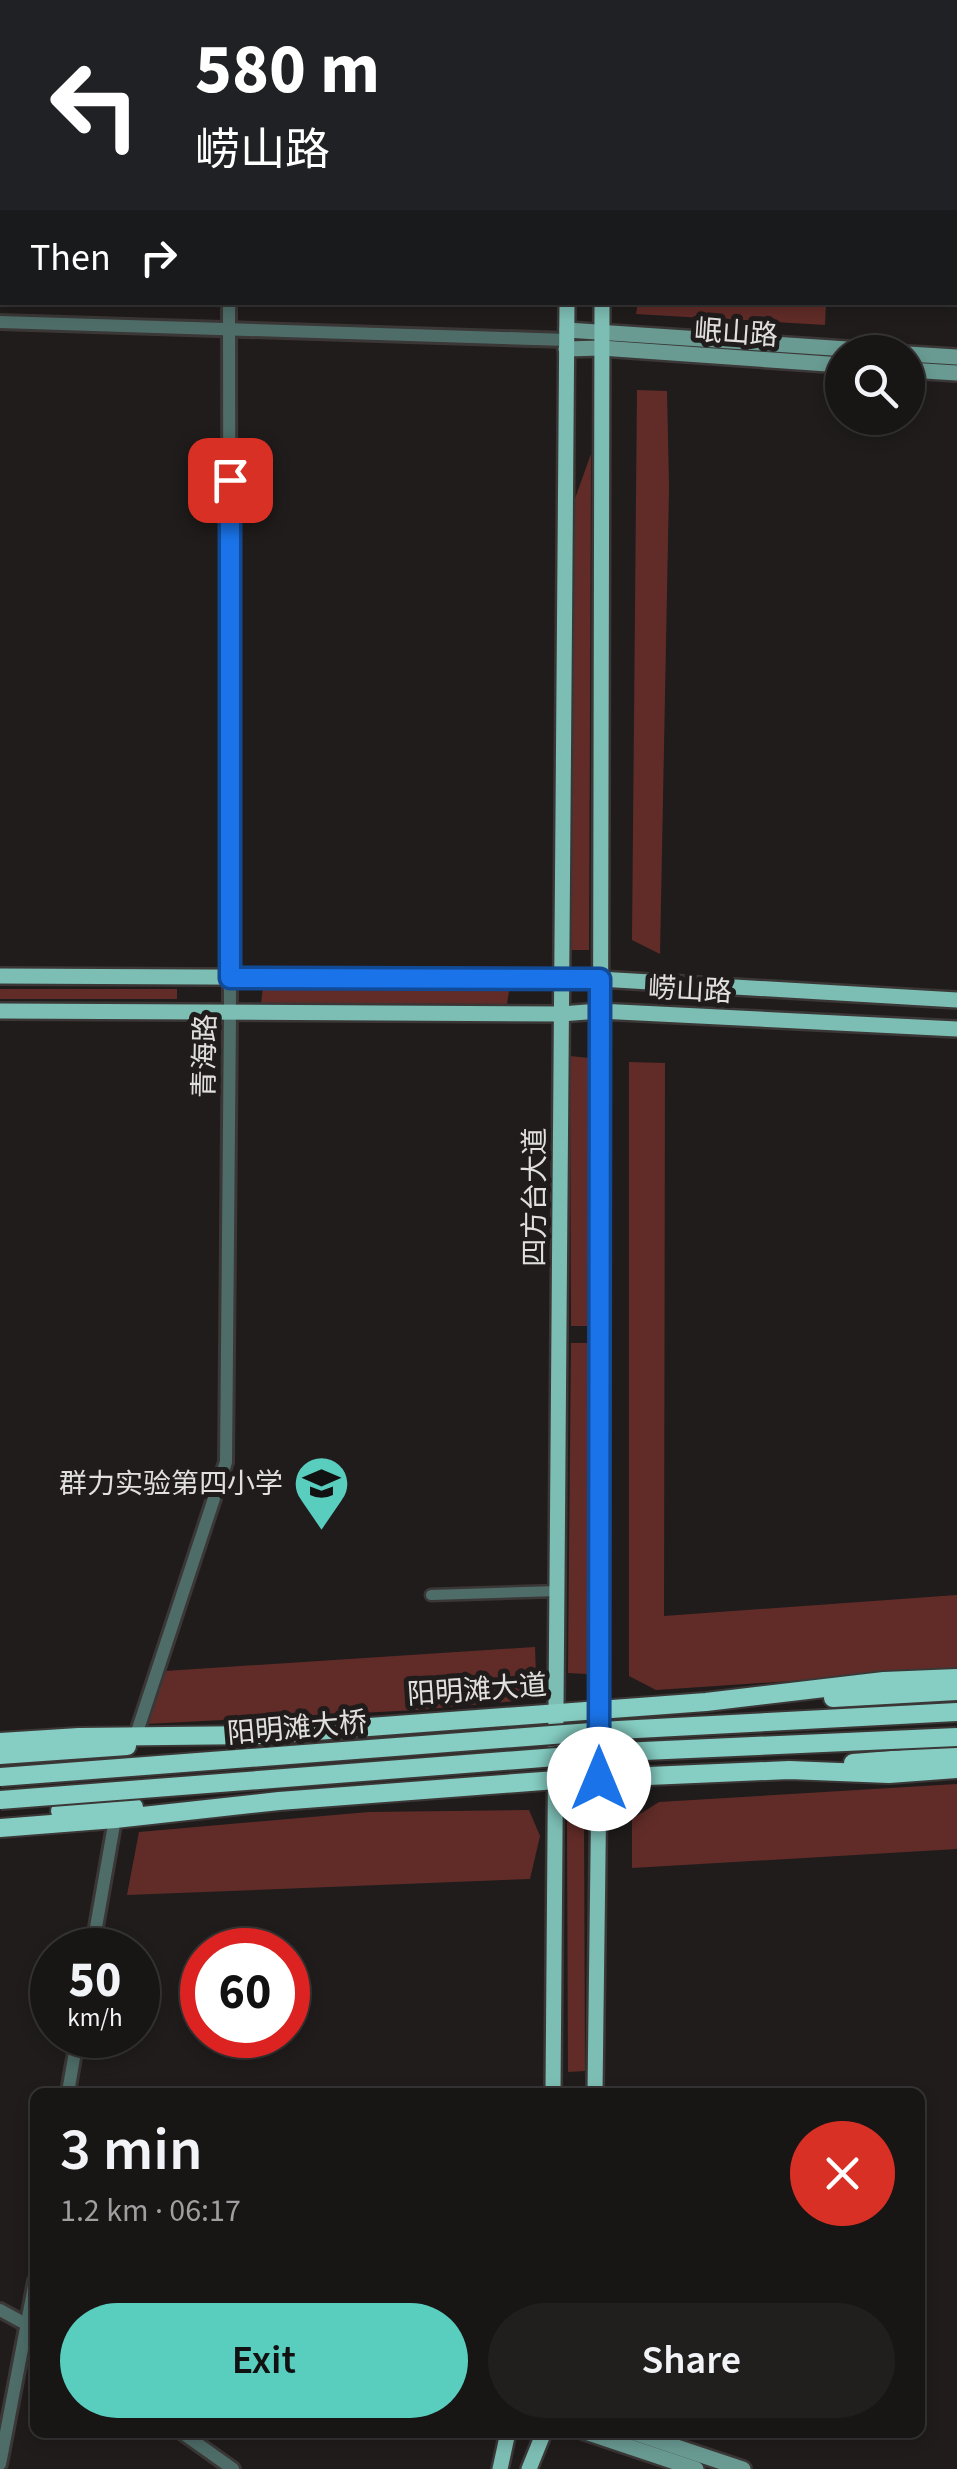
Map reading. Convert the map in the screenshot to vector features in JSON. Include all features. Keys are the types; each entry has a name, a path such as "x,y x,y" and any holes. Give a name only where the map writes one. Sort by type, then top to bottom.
{"highway":[{"name":"阳明滩大道","path":"0,1742 136,1735 262,1735 706,1702 957,1678"},
{"path":"706,1702 957,1691"},
{"name":"阳明滩大桥","path":"0,1776 618,1730 957,1712"},
{"path":"0,1755 262,1735"},
{"name":"阳明滩大桥","path":"0,1800 621,1752 957,1737"},
{"path":"0,1828 556,1780 789,1770 957,1755"},
{"path":"789,1770 889,1774 957,1769"},
{"path":"0,1816 270,1802"}],"main road":[{"name":"四方台大道","path":"553,2088 567,305"},
{"path":"595,2088 602,305"},
{"name":"岷山路","path":"567,340 825,349"},
{"name":"岷山路","path":"601,340 825,363"},
{"path":"925,355 957,357"},
{"path":"925,371 957,373"},
{"name":"崂山路","path":"0,976 600,979 957,1000"},
{"name":"崂山路","path":"0,1011 561,1014 599,1010 957,1029"},
{"path":"500,2469 507,2438"},
{"path":"529,2469 542,2438"},
{"path":"603,2438 696,2469"},
{"path":"650,2438 743,2469"}],"street":[{"name":"青海路","path":"136,1735 226,1462 229,305"},
{"name":"岷山路","path":"0,322 567,340"},
{"path":"431,1595 558,1591"},
{"path":"96,1928 115,1819"},
{"path":"69,2088 74,2058"},
{"path":"0,2310 30,2325"},
{"path":"0,2464 30,2330"},
{"path":"189,2438 233,2469"}],"shaded area":[{"path":"638,305 826,305 825,325 636,314"},
{"path":"637,390 667,391 669,487 660,954 632,940"},
{"path":"591,454 589,950 569,950 572,507"},
{"path":"263,988 509,991 507,1004 261,1003"},
{"path":"0,989 177,989 177,999 0,999"},
{"path":"570,1056 589,1058 589,1326 571,1326"},
{"path":"629,1062 665,1063 664,1616 957,1595 957,1670 656,1690 629,1676"},
{"path":"571,1343 588,1343 587,1674 568,1673"},
{"path":"535,1647 536,1676 526,1700 417,1710 146,1724 165,1671"},
{"path":"957,1784 957,1849 632,1868 632,1819 659,1802"},
{"path":"529,1810 540,1836 530,1879 127,1895 139,1832 369,1812"},
{"path":"567,1821 584,1821 585,2071 568,2072"}],"place":[{"name":"群力实验第四小学","path":"322,1533"}],"route":[{"path":"230,480 230,978 600,979 599,1779"}]}
